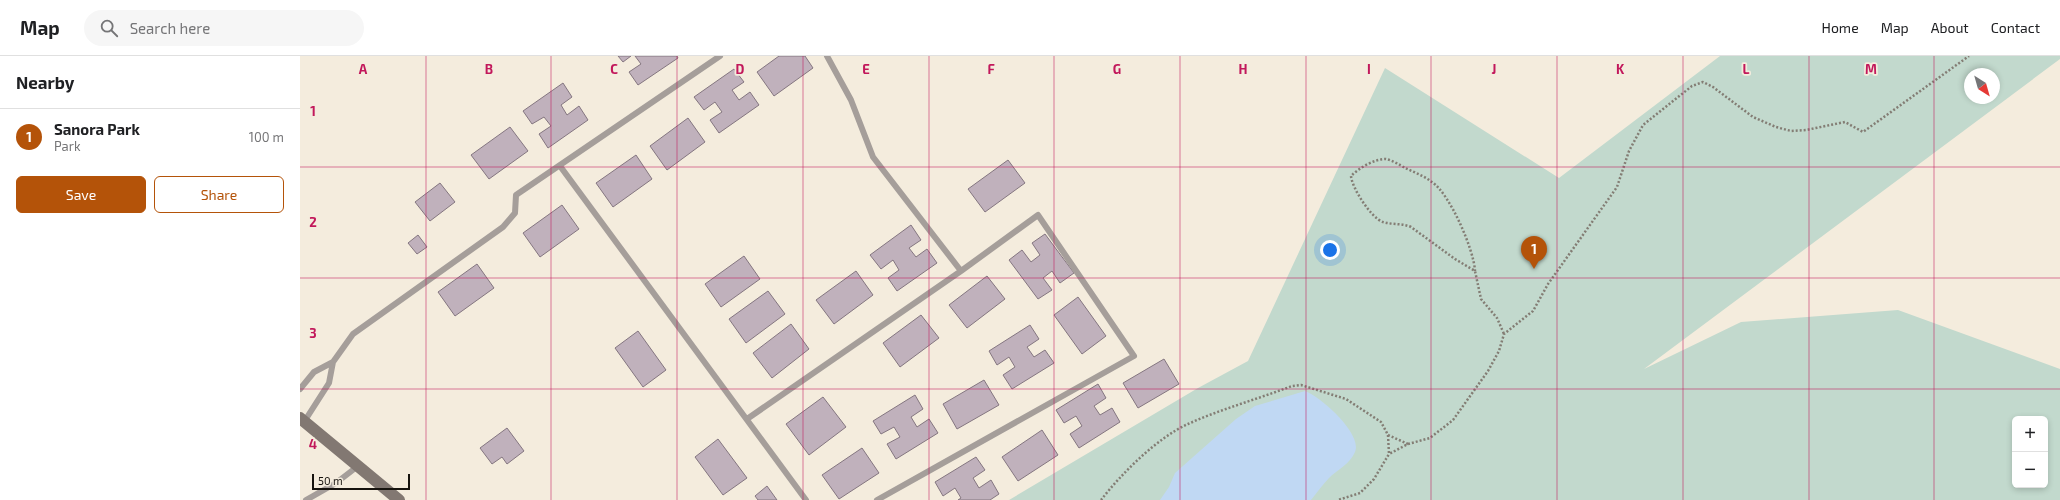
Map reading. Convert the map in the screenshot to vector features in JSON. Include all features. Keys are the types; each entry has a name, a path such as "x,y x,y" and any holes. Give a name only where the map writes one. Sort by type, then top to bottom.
{"street":[{"path":"302,420 399,500"}],"lane":[{"path":"302,420 329,383 333,362 352,334 504,227 515,213 516,196 720,56"},
{"path":"827,56 851,100 873,157 961,271"},
{"path":"560,166 806,500"},
{"path":"747,418 961,271 1038,215 1134,356 877,500"},
{"path":"300,389 314,372 333,362"},
{"path":"306,500 336,484 358,466"}],"path":[{"path":"1388,454 1408,444 1430,438 1453,420 1488,371 1499,351 1504,334 1532,310 1548,284 1617,187 1629,152 1643,124 1692,86 1703,82 1713,87 1753,117 1791,131 1806,130 1845,122 1863,132 1969,56"},
{"path":"1475,271 1411,227 1403,223 1384,222 1377,218 1355,188 1351,176 1359,168 1379,160 1387,159 1433,182 1443,194 1454,212 1470,244 1475,262 1475,271 1481,299 1497,318 1504,334"},
{"path":"1101,500 1116,481 1135,462 1187,424 1292,386 1301,385 1346,399 1381,422 1388,434 1388,454 1374,479 1360,493 1338,500"},
{"path":"1388,434 1408,444"}],"green space":[{"path":"1720,56 2060,56 2060,59 2000,104 2000,68 1964,68 1964,104 2000,104 1644,369 1741,322 1898,310 2060,369 2060,500 1009,500 1198,388 1248,361 1385,68 1559,178"}],"water":[{"path":"1305,391 1320,400 1339,417 1347,426 1356,444 1355,452 1350,460 1324,483 1311,500 1160,500 1169,487 1175,473 1236,419 1255,406"}],"building":[{"path":"618,56 631,56 623,62"},
{"path":"635,56 677,56 678,58 638,85 629,72 641,64"},
{"path":"779,56 805,56 813,68 774,96 757,72"},
{"path":"734,69 744,82 732,90 739,100 750,92 759,105 719,133 710,120 722,112 715,102 704,110 694,97"},
{"path":"563,83 572,97 561,105 567,115 579,106 588,120 548,148 539,134 551,126 544,117 532,124 523,111"},
{"path":"688,118 705,142 667,170 650,146"},
{"path":"510,127 528,151 489,179 471,155"},
{"path":"636,155 652,179 613,207 596,183"},
{"path":"1008,160 1025,183 985,212 968,189"},
{"path":"440,183 455,202 430,221 415,202"},
{"path":"562,205 579,229 540,257 523,233"},
{"path":"911,225 921,240 909,248 916,257 927,249 937,263 897,291 888,278 899,270 893,260 881,269 870,255"},
{"path":"1045,234 1074,273 1060,283 1052,271 1043,278 1052,290 1038,299 1009,260 1022,250 1031,262 1040,255 1032,243"},
{"path":"418,235 427,247 417,254 408,243"},
{"path":"744,256 760,279 721,307 705,284"},
{"path":"477,264 494,288 455,316 438,292"},
{"path":"856,271 873,295 834,324 816,300"},
{"path":"987,276 1005,299 967,328 949,305"},
{"path":"768,291 785,314 746,343 729,319"},
{"path":"1078,297 1106,336 1082,354 1054,315"},
{"path":"921,315 939,338 900,367 883,343"},
{"path":"791,324 809,349 772,378 753,353"},
{"path":"1030,325 1039,339 1027,347 1034,357 1045,350 1054,363 1012,389 1003,375 1015,367 1009,357 997,365 989,351"},
{"path":"638,331 666,370 643,387 615,348"},
{"path":"1164,359 1179,384 1138,408 1123,383"},
{"path":"984,380 999,405 957,429 943,404"},
{"path":"1098,384 1106,398 1094,406 1100,415 1112,408 1120,422 1079,448 1070,434 1082,426 1076,416 1064,423 1056,410"},
{"path":"915,395 923,409 911,417 917,427 929,419 938,433 896,459 887,444 900,437 894,427 881,434 873,421"},
{"path":"823,397 846,427 809,455 786,424"},
{"path":"507,428 524,451 507,464 502,457 492,464 480,448"},
{"path":"1042,430 1058,455 1018,481 1002,457"},
{"path":"718,439 747,478 723,495 695,457"},
{"path":"862,448 879,473 839,499 822,475"},
{"path":"976,457 985,470 973,478 979,488 991,480 999,494 990,500 958,500 961,498 955,488 943,496 935,482"},
{"path":"767,486 777,500 758,500 755,496"}],"place":[{"name":"Sanora Park","path":"1534,269"}]}
